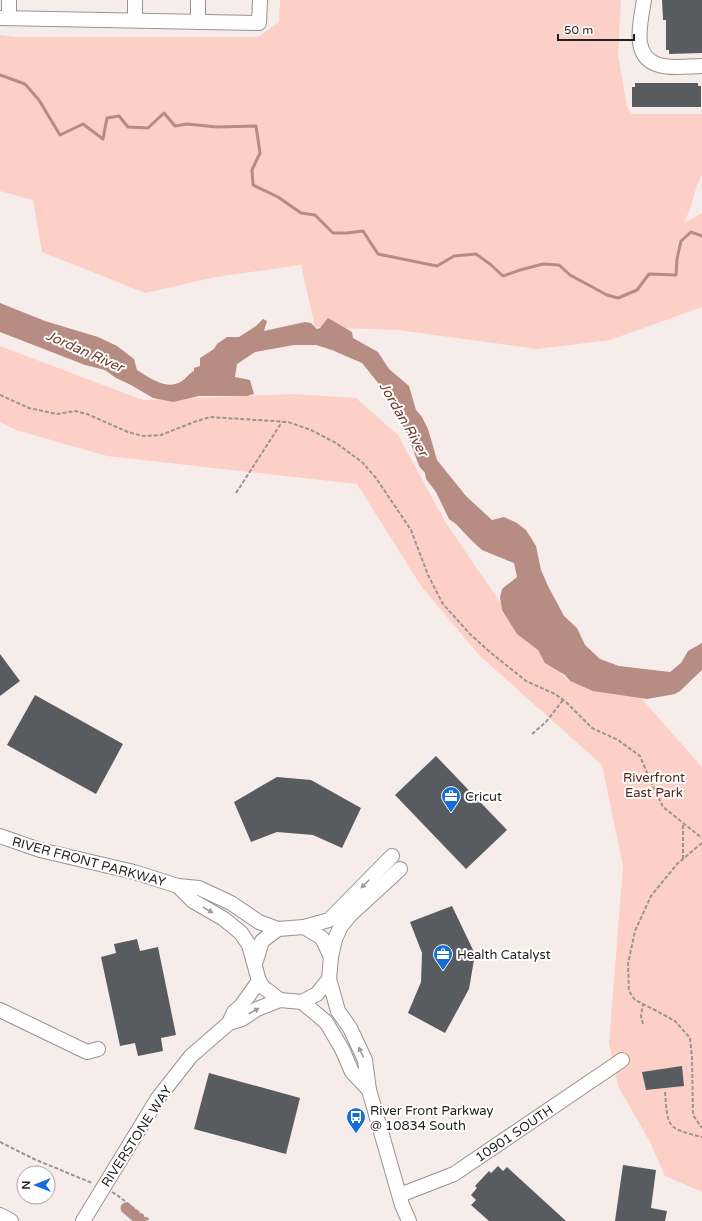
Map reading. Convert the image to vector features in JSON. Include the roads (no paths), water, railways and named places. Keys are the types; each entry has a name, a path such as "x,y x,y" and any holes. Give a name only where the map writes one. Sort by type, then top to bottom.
{"street":[{"path":"9,0 5,18 259,23 260,0"},
{"path":"135,0 135,20"},
{"path":"198,0 198,22"},
{"path":"644,0 639,36 640,46 650,61 659,65 667,66 702,66"},
{"name":"RIVER FRONT PARKWAY","path":"0,836 40,850 134,872 178,886 200,888 231,904 260,922 278,929"},
{"path":"329,979 318,994 302,1002 280,1000 262,987 259,981 255,964 262,941 278,929 304,927 329,920 392,856"},
{"path":"400,869 351,914 341,926 335,939 331,957 329,979 338,1011 350,1028 365,1060 369,1090 402,1205 409,1221"},
{"name":"RIVER FRONT PARKWAY","path":"178,886 193,901 224,919 241,933 249,945 255,964"},
{"path":"304,927 322,938 331,957"},
{"name":"RIVERSTONE WAY","path":"229,1023 234,1012 241,1006 259,981"},
{"name":"RIVERSTONE WAY","path":"83,1221 158,1098 191,1056 229,1023 242,1019 257,1009 280,1000"},
{"path":"302,1002 326,1022 342,1049 352,1072 369,1090"},
{"path":"0,1010 87,1052 98,1049"},
{"name":"10901 SOUTH","path":"400,1195 454,1174 622,1060"}],"water":[{"name":"Jordan River","path":"0,303 45,321 98,337 117,346 134,359 137,370 159,382 170,385 182,381 194,371 194,368 200,366 200,358 214,349 217,344 227,337 239,337 256,326 263,319 267,321 264,331 305,322 311,323 317,329 320,328 328,318 352,332 353,338 378,352 389,369 409,386 416,410 422,417 428,429 437,460 466,496 492,520 504,517 517,523 526,530 536,546 541,570 548,586 564,616 577,628 585,645 600,659 619,666 670,672 681,663 688,651 702,643 702,670 675,694 647,699 593,691 570,681 565,675 545,663 538,650 517,634 502,610 500,597 502,589 517,577 514,563 482,550 449,519 436,492 426,479 425,473 419,466 408,436 394,409 379,384 362,363 316,345 294,345 255,352 237,364 235,377 250,380 254,394 247,396 199,396 173,402 153,398 116,378 105,370 85,365 0,332"}],"waterway":[{"path":"0,75 25,84 39,100 60,135 83,124 103,139 107,118 119,116 128,127 148,128 164,113 175,126 187,124 217,127 256,126 260,153 252,170 253,185 278,197 301,213 315,215 333,233 363,231 378,254 437,266 454,256 476,254 503,276 543,264 559,265 570,275 607,295 618,298 637,290 649,274 676,275 677,259 681,241 691,232 702,236"},
{"path":"126,1208 141,1221"}],"place":[{"name":"Cricut","path":"451,813"},
{"name":"Health Catalyst","path":"443,971"},
{"name":"River Front Parkway @ 10834 South","path":"356,1134"}],"park label":[{"name":"Riverfront East Park","path":"654,784"}]}
